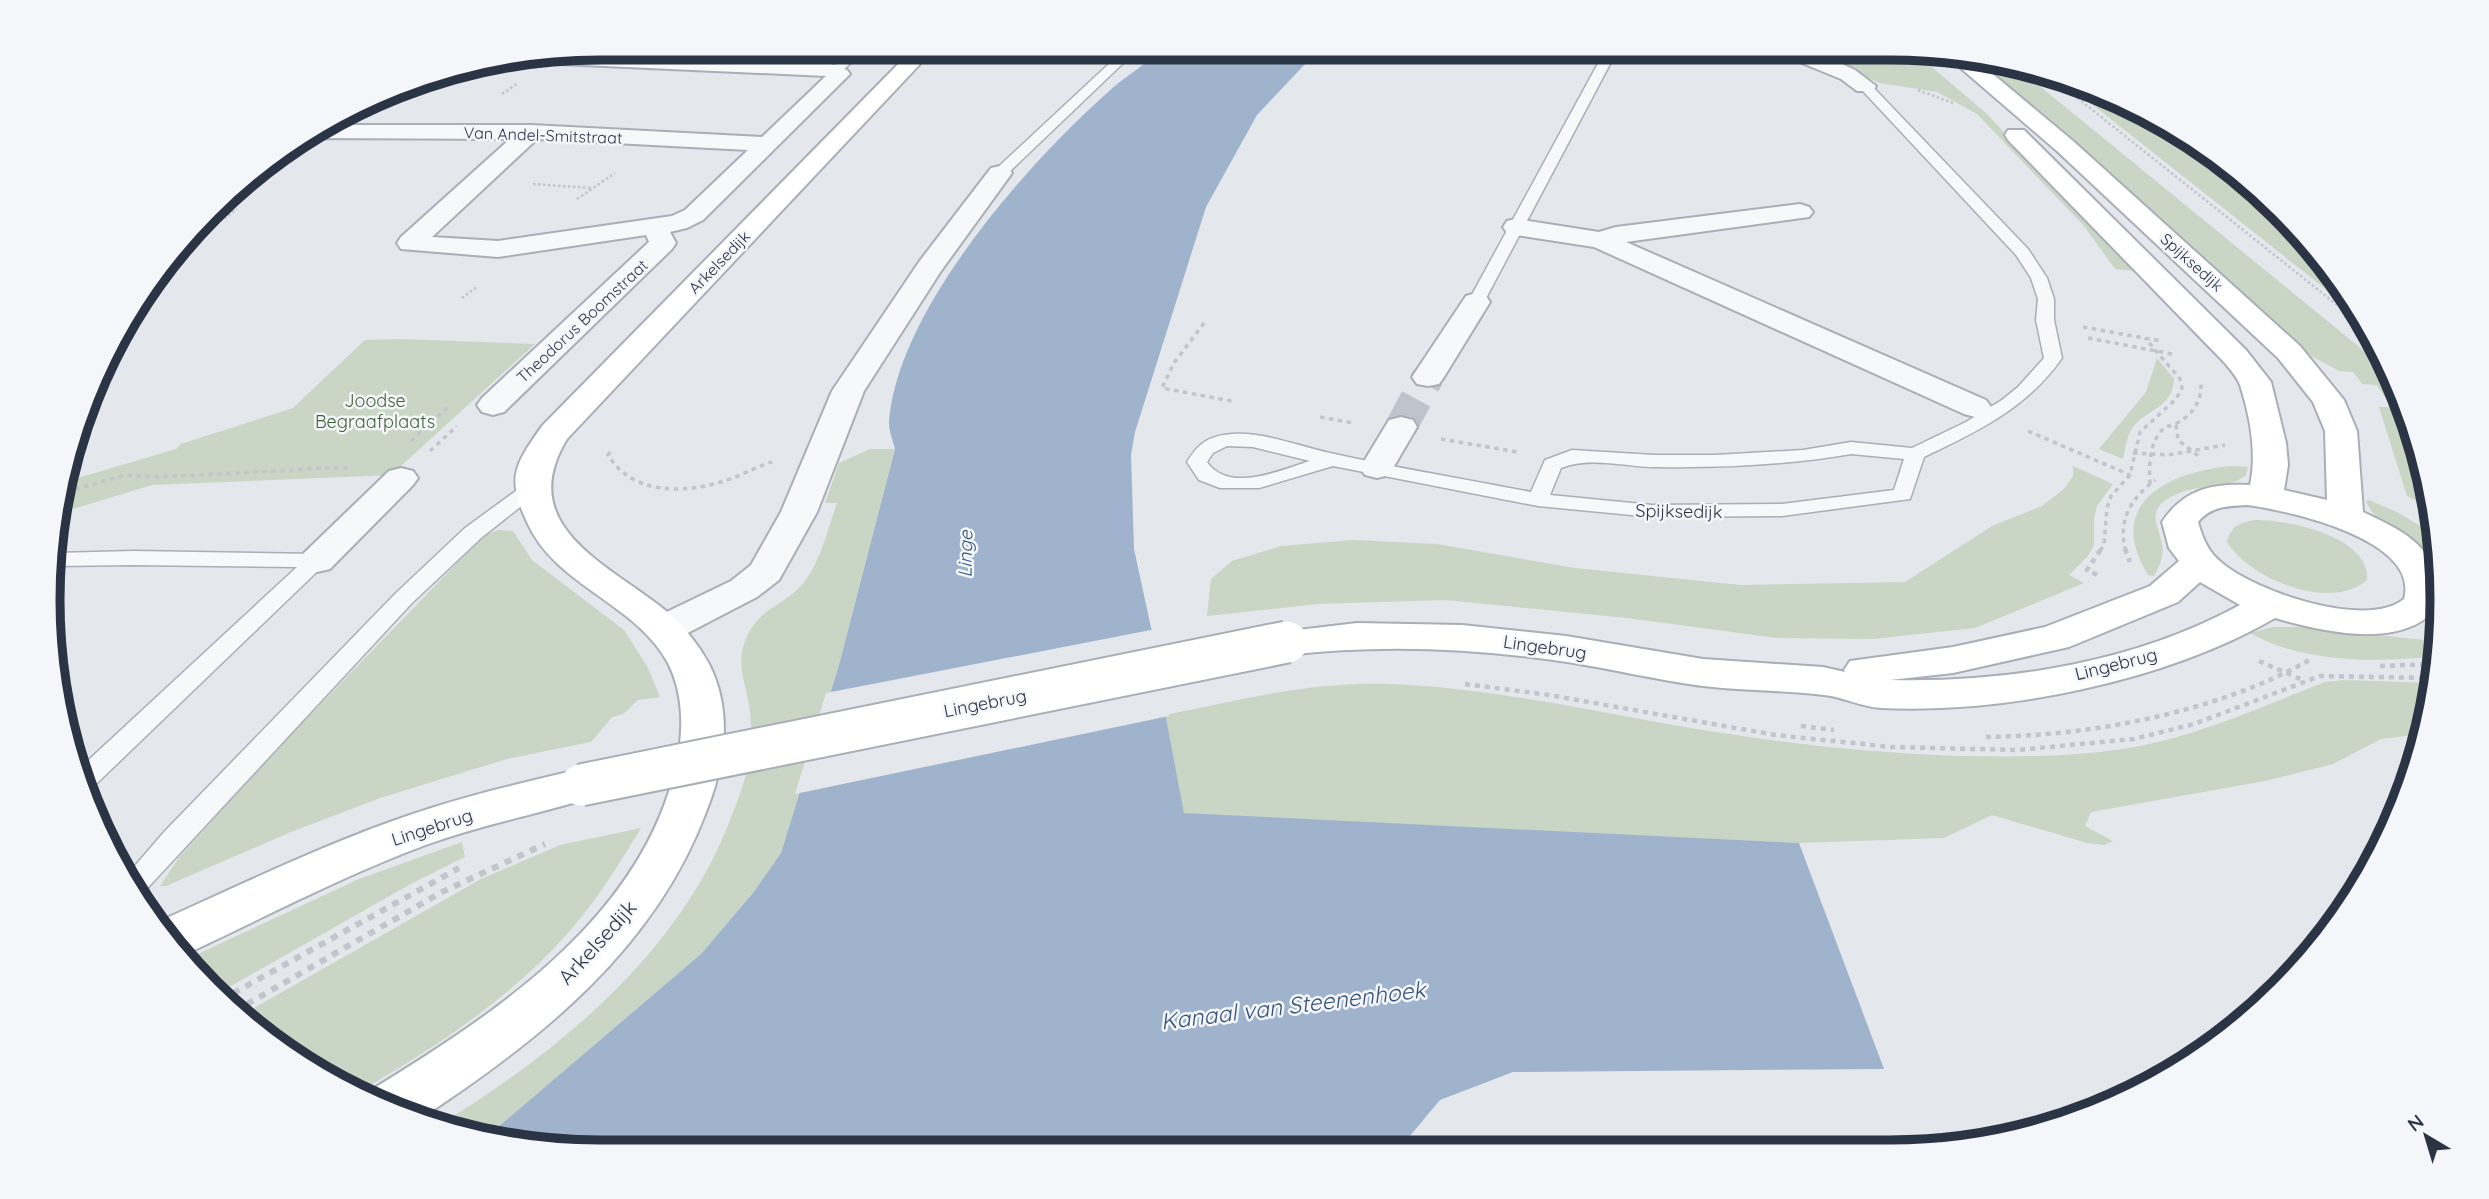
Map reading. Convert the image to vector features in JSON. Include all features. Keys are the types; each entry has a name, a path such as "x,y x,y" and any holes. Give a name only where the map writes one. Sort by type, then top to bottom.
{"main road":[{"name":"Arkelsedijk","path":"402,1101 464,1062 531,1011 586,959 625,916 668,851 688,805 700,765 705,731 699,692 688,662 664,629 562,550 540,518 531,489 545,447 554,433 913,60"},
{"name":"Spijksedijk","path":"1951,63 2026,144 2235,356 2255,382 2271,453 2272,466 2265,496"},
{"name":"Spijksedijk","path":"1954,63 2065,146 2289,352 2328,400 2341,431 2346,518"},
{"path":"2265,496 2306,504 2346,518 2377,533 2402,551 2418,570 2428,607 2389,620 2346,621 2309,615 2271,604 2223,581 2199,563 2182,541 2180,531 2180,522 2191,506 2214,497 2265,496"},
{"name":"Lingebrug","path":"1826,681 1863,670 1953,660 2055,638 2165,594 2199,563"},
{"name":"Lingebrug","path":"177,936 311,873 407,833 500,805 581,785 1287,642 1332,635 1378,634 1483,639 1568,649 1687,671 1826,681 1877,694 1997,688 2069,676 2139,660 2205,638 2271,604"}],"street":[{"path":"531,132 410,243 498,248 678,223 694,215 840,74 836,70 607,60"},
{"path":"1811,60 1865,86"},
{"name":"Van Andel-Smitstraat","path":"329,132 531,132 767,144"},
{"path":"664,629 744,589 765,572 799,512 848,391 929,268 1000,173"},
{"path":"1600,240 1616,235 1800,212"},
{"path":"1516,227 1600,240 1976,407"},
{"name":"Theodorus Boomstraat","path":"493,405 663,243 655,228"},
{"path":"1429,377 1476,302"},
{"path":"1377,468 1400,429"},
{"path":"317,561 401,478"}],"lane":[{"path":"836,70 848,60"},
{"path":"1000,173 1120,60"},
{"path":"1476,302 1606,60"},
{"path":"1538,500 1552,464 1572,456 1654,461 1714,461 1803,456 1851,448 1915,453 1994,415 2031,388 2053,358 2046,325 2046,299 2039,278 2022,252 1865,86"},
{"name":"Spijksedijk","path":"1332,460 1241,485 1214,481 1205,475 1197,462 1205,449 1226,440 1240,439 1332,460 1538,500 1678,512 1782,510 1903,495 1915,453"},
{"path":"139,880 265,741 402,599 473,533 531,489"},
{"path":"61,560 317,561"},
{"path":"89,775 317,561"}],"path":[{"path":"2067,90 2344,309"},
{"path":"476,181 597,188"},
{"path":"1204,323 1174,363 1162,388 1241,403"},
{"path":"2046,325 2166,342"},
{"path":"2046,325 2180,355"},
{"path":"401,478 471,412 493,405"},
{"path":"409,443 449,406"},
{"path":"1320,417 1400,429 1522,453 1552,464"},
{"path":"2150,484 2150,457 2154,439 2164,427 2176,425 2178,440 2207,463"},
{"path":"2068,449 2130,475"},
{"path":"610,452 608,455 612,465 622,476 647,486 663,488 719,483 779,460"},
{"path":"71,491 138,474 159,477 351,467"},
{"path":"2121,566 2128,559"},
{"path":"244,1006 442,892 553,841"},
{"path":"232,994 466,864"}],"green space":[{"path":"1828,60 1926,62 1987,114 2134,271 2115,269 2084,226 1977,114 1937,92 1880,83"},
{"path":"1979,67 2030,78 2372,358 2388,393 2401,426 2420,503 2407,496 2379,407 2393,407 2376,385 2362,384 2353,372 2339,371 2304,352"},
{"path":"2080,95 2160,132 2218,171 2246,194 2295,243 2338,299"},
{"name":"Joodse Begraafplaats","path":"365,340 535,344 391,475 152,485 67,511 73,479 176,449 181,444 293,408"},
{"path":"2157,358 2174,379 2168,398 2135,424 2129,435 2123,459 2099,449 2146,392"},
{"path":"870,449 895,449 839,665 781,853 753,893 701,954 495,1129 450,1118 528,1065 612,994 649,954 682,911 710,864 742,788 751,748 749,704 741,661 744,644 749,631 763,614 797,590 815,563 837,503 825,503 839,463"},
{"path":"2073,466 2113,484 2097,506 2094,545 2088,556 2069,575 2084,583 1975,628 1873,639 1777,638 1627,618 1445,600 1318,604 1207,616 1211,579 1232,561 1281,546 1353,540 1437,544 1575,568 1740,585 1905,582 1992,526 2042,506 2064,489 2073,476"},
{"path":"2231,466 2248,467 2246,475 2232,483 2182,492 2159,506 2156,521 2162,556 2154,576 2148,575 2136,550 2134,528 2138,510 2149,496 2165,484 2185,475"},
{"path":"2366,501 2397,512 2425,529 2428,562 2389,530 2371,511"},
{"path":"2255,520 2306,527 2342,542 2355,552 2364,565 2367,580 2352,589 2333,593 2313,592 2271,579 2238,556 2227,542 2237,526"},
{"path":"498,530 513,531 532,560 624,630 647,666 660,697 638,700 623,714 612,717 591,742 507,759 380,798 291,832 166,886 160,886 180,856 279,747 483,536"},
{"path":"2273,627 2303,627 2428,640 2426,657 2365,660 2316,655 2271,643 2250,633"},
{"path":"2344,680 2423,683 2412,735 2381,739 2333,764 2265,781 2091,812 2085,826 2113,841 2104,845 2087,843 1992,815 1944,838 1799,843 1184,814 1165,715 1332,685 1388,684 1487,693 1768,740 1885,752 2030,756 2096,752 2164,741 2234,718 2325,682"},
{"path":"641,828 607,882 578,921 521,980 442,1040 367,1087 299,1048 250,1010 481,879 560,845"},
{"path":"462,842 465,857 409,885 226,989 194,956 359,879"}],"water":[{"path":"1150,60 1309,60 1257,115 1206,207 1135,432 1131,455 1134,549 1160,669 1166,718 1184,813 1799,843 1884,1069 1513,1072 1440,1100 1407,1140 600,1140 529,1135 495,1129 701,954 753,893 781,853 839,665 895,449 889,423 897,380 915,335 940,289 970,243 1004,200 1075,123 1114,87"}],"pier":[{"path":"1156,629 1169,716 795,794 826,693"}],"tunnel":[{"path":"1401,427 1428,377"}],"water label":[{"name":"Linge","path":"965,554"},
{"name":"Kanaal van Steenenhoek","path":"1293,1005"}]}
